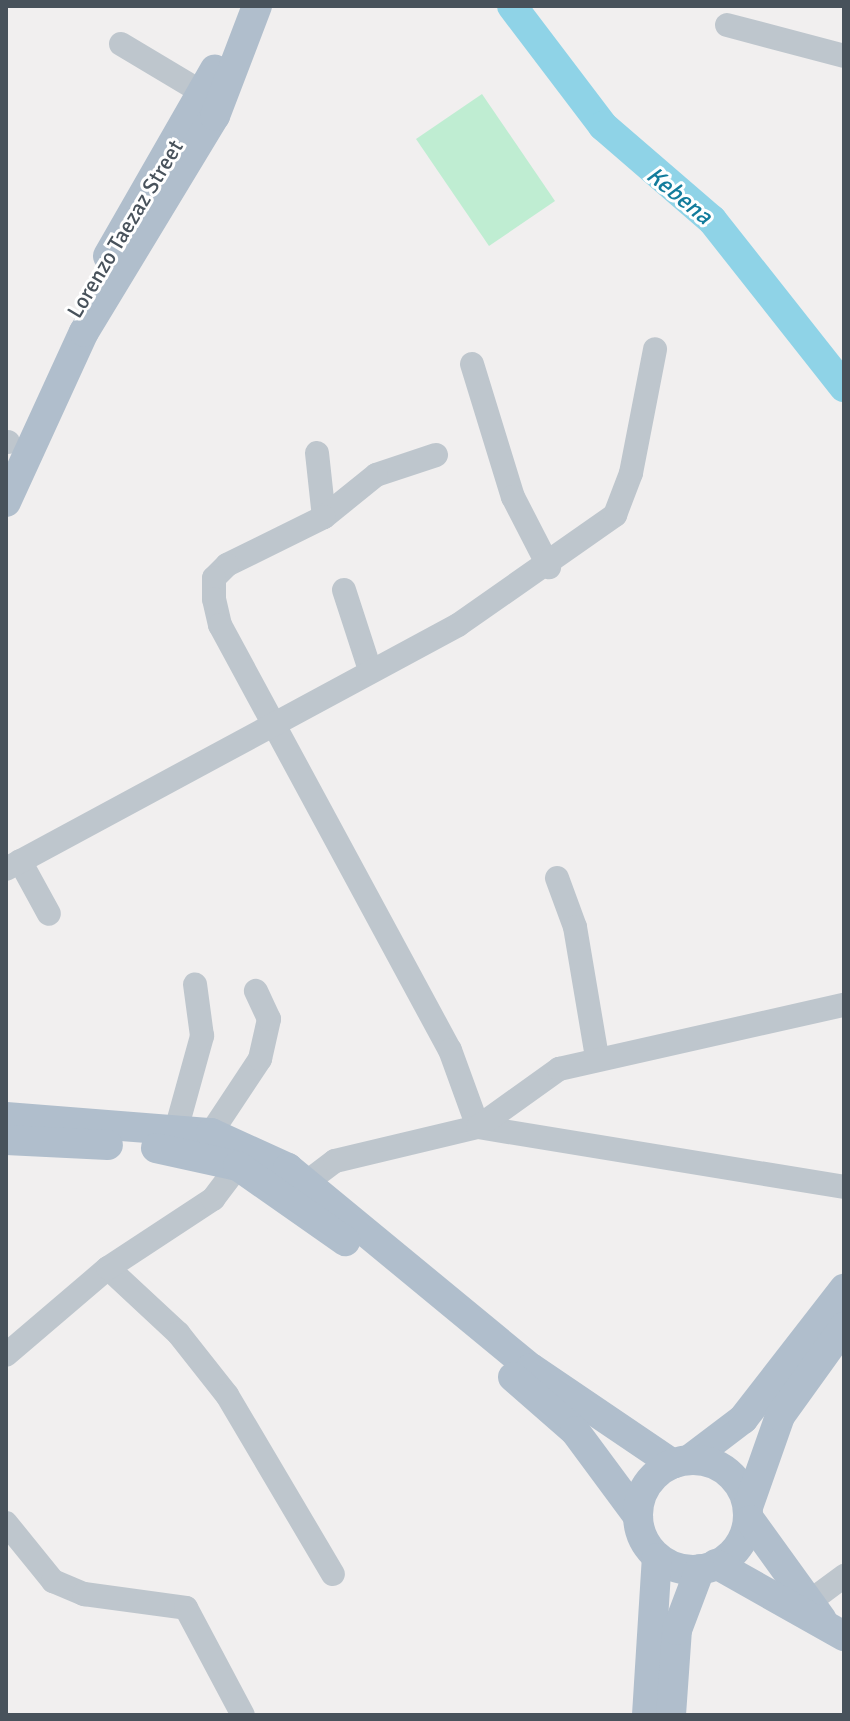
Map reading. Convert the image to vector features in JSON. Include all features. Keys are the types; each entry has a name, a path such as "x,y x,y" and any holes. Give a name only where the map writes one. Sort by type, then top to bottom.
{"main road":[{"name":"Lorenzo Taezaz Street","path":"7,444 40,374 203,93 235,6"},
{"path":"6,502 84,332 215,116 257,6"},
{"path":"6,1117 211,1133 307,1182 531,1368 681,1462 722,1468 749,1514 825,1620"},
{"path":"6,1140 181,1150 238,1166 307,1211 575,1431 638,1516 657,1558 647,1715"},
{"path":"743,1419 755,1383 844,1264"},
{"path":"638,1516 648,1484 743,1419 844,1289"},
{"path":"671,1715 677,1630 708,1567 741,1541 780,1416 844,1327"},
{"path":"657,1558 708,1567 825,1620"}],"street":[{"path":"727,25 844,56"},
{"path":"121,44 203,93"},
{"path":"49,914 13,865 370,670 549,567 615,515 631,473 655,349"},
{"path":"472,364 513,497 549,567"},
{"path":"317,453 324,517"},
{"path":"436,455 376,475 324,517 214,578 220,625 450,1050 478,1127"},
{"path":"344,590 370,670"},
{"path":"557,878 575,927 597,1057"},
{"path":"176,1130 202,1036 195,984"},
{"path":"211,1133 260,1059 269,1019 256,991"},
{"path":"307,1182 335,1161 478,1127 559,1069 597,1057 844,1005"},
{"path":"478,1127 844,1187"},
{"path":"6,1355 108,1268 213,1199 238,1166"},
{"path":"108,1268 178,1333 227,1395 333,1574"},
{"path":"6,1523 53,1581 84,1594 186,1608 243,1715"},
{"path":"825,1620 844,1576"}],"green space":[{"path":"482,94 555,201 489,246 416,139"}],"waterway":[{"name":"Kebena","path":"512,6 603,126 712,220 844,387"}]}
